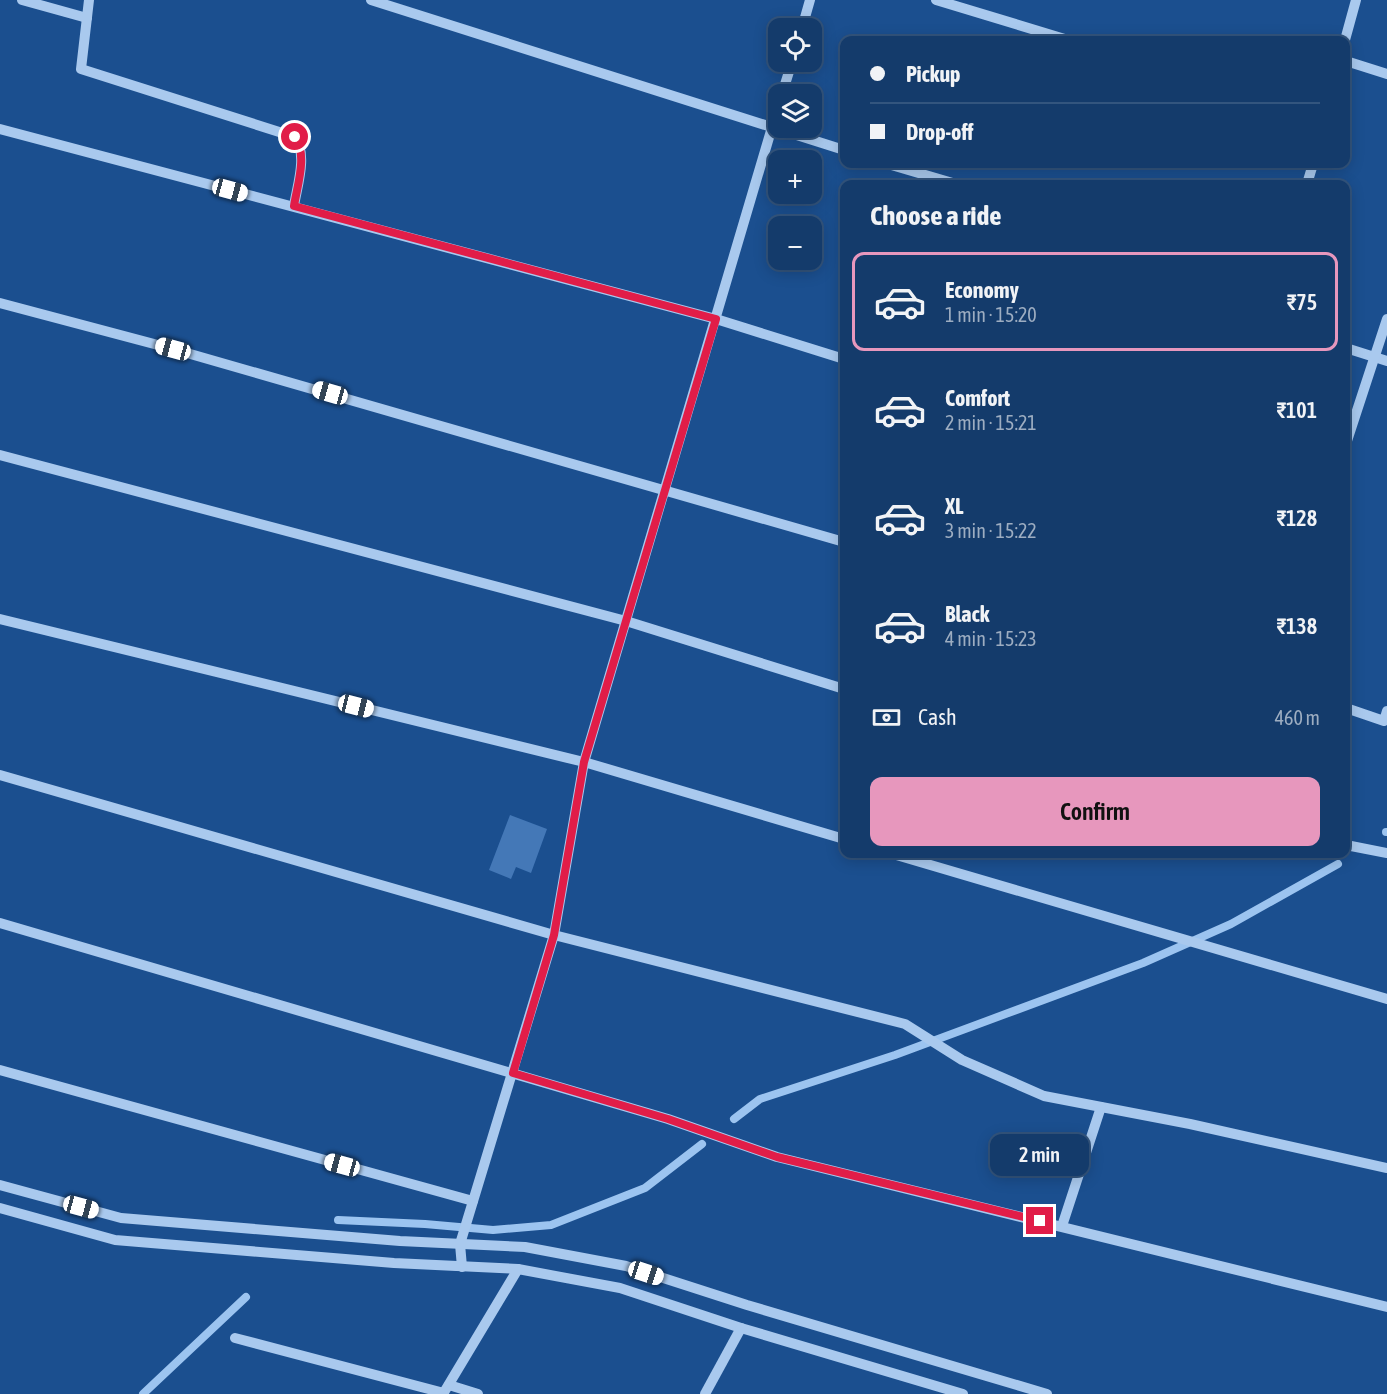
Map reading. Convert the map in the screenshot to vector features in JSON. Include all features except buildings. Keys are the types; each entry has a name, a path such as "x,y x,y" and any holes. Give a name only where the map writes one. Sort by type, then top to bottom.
{"street":[{"path":"22,0 87,18"},
{"path":"89,0 81,69 295,137 302,155 294,206"},
{"path":"371,0 768,127"},
{"path":"805,18 810,0"},
{"path":"936,0 1055,36"},
{"path":"1346,36 1356,0"},
{"path":"1350,62 1387,74"},
{"path":"0,129 716,319 840,358"},
{"path":"462,1267 460,1244 554,935 584,762 769,138"},
{"path":"805,138 840,149"},
{"path":"902,168 942,180"},
{"path":"0,303 184,352 840,541"},
{"path":"1350,431 1387,319"},
{"path":"1350,349 1387,361"},
{"path":"0,455 626,621 840,688"},
{"path":"0,619 584,762 840,838"},
{"path":"1350,709 1384,721 1387,711"},
{"path":"0,775 554,935 905,1024 962,1060 1044,1096 1191,1124 1387,1168"},
{"path":"1350,846 1387,853"},
{"path":"907,858 1387,999"},
{"path":"0,923 668,1119 777,1157 1387,1307"},
{"path":"0,1070 473,1201"},
{"path":"1062,1226 1101,1107"},
{"path":"0,1185 121,1218 400,1241 525,1247 626,1266 780,1315 1047,1394"},
{"path":"0,1208 115,1240 394,1263 518,1269 620,1288 741,1328 963,1394"},
{"path":"445,1391 518,1269"},
{"path":"705,1394 741,1328"},
{"path":"235,1338 445,1391 478,1394"}],"waterway":[{"path":"734,1119 760,1099 895,1055 1143,963 1231,924 1338,864"},
{"path":"338,1220 493,1230 551,1225 645,1188 702,1144"},
{"path":"143,1394 246,1297"}],"route":[{"path":"295,137 302,155 294,206 716,319 584,762 554,935 513,1073 668,1119 777,1157 1040,1221"}]}
